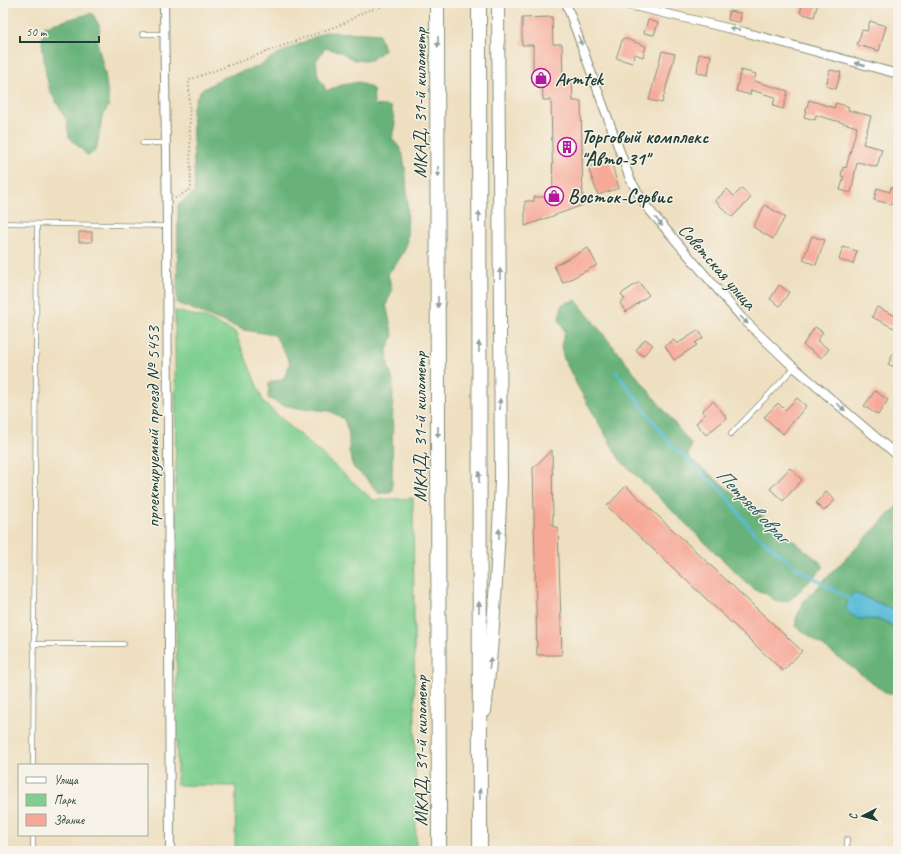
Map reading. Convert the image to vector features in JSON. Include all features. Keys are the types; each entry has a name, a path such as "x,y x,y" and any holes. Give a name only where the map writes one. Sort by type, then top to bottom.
{"highway":[{"name":"МКАД, 31-й километр","path":"437,3 439,851"},
{"path":"478,3 480,851"}],"main road":[{"path":"480,758 491,660 498,550 500,480 498,3"}],"street":[{"name":"проектируемый проезд № 5453","path":"164,3 167,203 170,851"},
{"name":"Советская улица","path":"566,3 630,179 645,205 742,318 795,368 898,456"},
{"path":"621,3 744,32 898,74"}],"lane":[{"path":"142,34 164,34"},
{"path":"142,142 166,143"},
{"path":"3,224 167,226"},
{"path":"33,764 32,644 37,224"},
{"path":"731,434 795,368"},
{"path":"32,644 124,644"},
{"path":"33,836 33,851"},
{"path":"847,839 847,851"}],"path":[{"path":"167,203 190,189 189,80 345,23 363,12 396,3"}],"green space":[{"path":"92,13 100,27 97,42 105,73 109,104 102,118 96,150 88,156 69,137 67,121 50,91 46,75 42,41 45,26"},
{"path":"325,32 379,34 384,50 371,60 354,60 341,52 325,48 316,61 318,76 327,91 342,85 359,82 373,89 374,105 391,107 395,123 392,139 401,151 405,169 408,213 406,246 401,257 388,274 392,291 386,305 393,336 387,350 388,366 393,381 392,491 379,494 366,478 353,467 349,451 349,434 344,419 330,411 282,405 268,398 269,383 284,378 290,363 275,335 244,330 177,303 178,205 195,193 192,109 200,91 222,78 259,66 274,56"},
{"path":"576,300 691,444 688,457 820,562 824,567 790,600 777,602 765,593 753,589 620,460 577,385 564,359 561,346 565,332 559,319 562,304"},
{"path":"175,311 205,318 235,332 264,403 373,500 413,498 416,851 235,851 236,786 177,785"},
{"path":"898,505 898,611 854,593 859,619 883,620 898,630 898,691 889,695 796,626 796,619 804,601"}],"water":[{"path":"854,593 898,611 898,630 883,621 876,619 862,619 854,617 850,614 846,609 848,599"}],"building":[{"path":"803,3 818,3 814,17 800,13"},
{"path":"729,11 741,13 740,22 728,20"},
{"name":"Торговый комплекс \"Авто-31\"","path":"552,17 553,44 562,44 563,78 572,78 573,101 581,101 583,205 525,226 525,201 534,201 534,197 545,197 545,194 553,194 551,100 543,100 542,72 533,72 533,45 522,45 522,18"},
{"path":"648,20 658,23 654,35 644,33"},
{"path":"870,21 886,26 879,51 857,45 862,30 867,31"},
{"path":"623,38 646,46 643,57 635,54 632,63 616,58"},
{"path":"662,51 675,54 662,103 649,100"},
{"path":"699,54 711,55 708,75 697,73"},
{"path":"741,70 756,74 754,81 788,91 783,109 773,106 775,97 751,90 750,95 736,91"},
{"path":"830,70 841,72 836,89 826,86"},
{"path":"809,100 834,108 836,103 849,107 848,110 871,116 863,144 882,149 877,167 857,162 851,193 840,190 844,177 841,176 843,167 846,168 857,127 816,115 815,120 804,117"},
{"path":"610,159 619,188 598,195 588,167"},
{"path":"891,187 898,189 895,205 874,200 877,188 890,192"},
{"path":"742,188 751,198 732,217 715,201 727,189 734,196"},
{"path":"765,205 785,217 773,239 753,227"},
{"path":"79,232 92,232 92,242 79,242"},
{"path":"812,236 825,240 816,265 803,260"},
{"path":"843,247 857,251 853,264 839,260"},
{"path":"588,248 597,265 563,283 554,266"},
{"path":"639,282 649,295 626,312 620,303 625,299 621,294"},
{"path":"779,285 789,292 780,306 770,299"},
{"path":"877,307 898,317 898,330 872,317"},
{"path":"815,327 823,332 817,341 829,349 822,358 803,345"},
{"path":"699,330 703,338 695,343 697,345 674,360 665,346 674,340 677,344"},
{"path":"645,339 653,345 643,356 636,350"},
{"path":"898,344 898,369 888,364"},
{"path":"875,391 888,400 878,415 864,406"},
{"path":"797,398 806,406 783,434 764,417 778,403 785,410"},
{"path":"713,401 727,418 706,435 696,423 705,415 702,411"},
{"path":"552,450 553,527 558,527 562,655 537,655 533,468"},
{"path":"790,468 802,480 783,501 770,489"},
{"path":"626,486 802,651 783,671 607,506"},
{"path":"826,492 835,500 824,511 816,503"}],"waterway":[{"name":"Петряев овраг","path":"616,372 672,446 723,492 753,532 796,567 852,601"}],"place":[{"name":"Armtek","path":"541,78"},
{"name":"Торговый комплекс \"Авто-31\"","path":"567,147"},
{"name":"Восток-Сервис","path":"554,196"}]}
